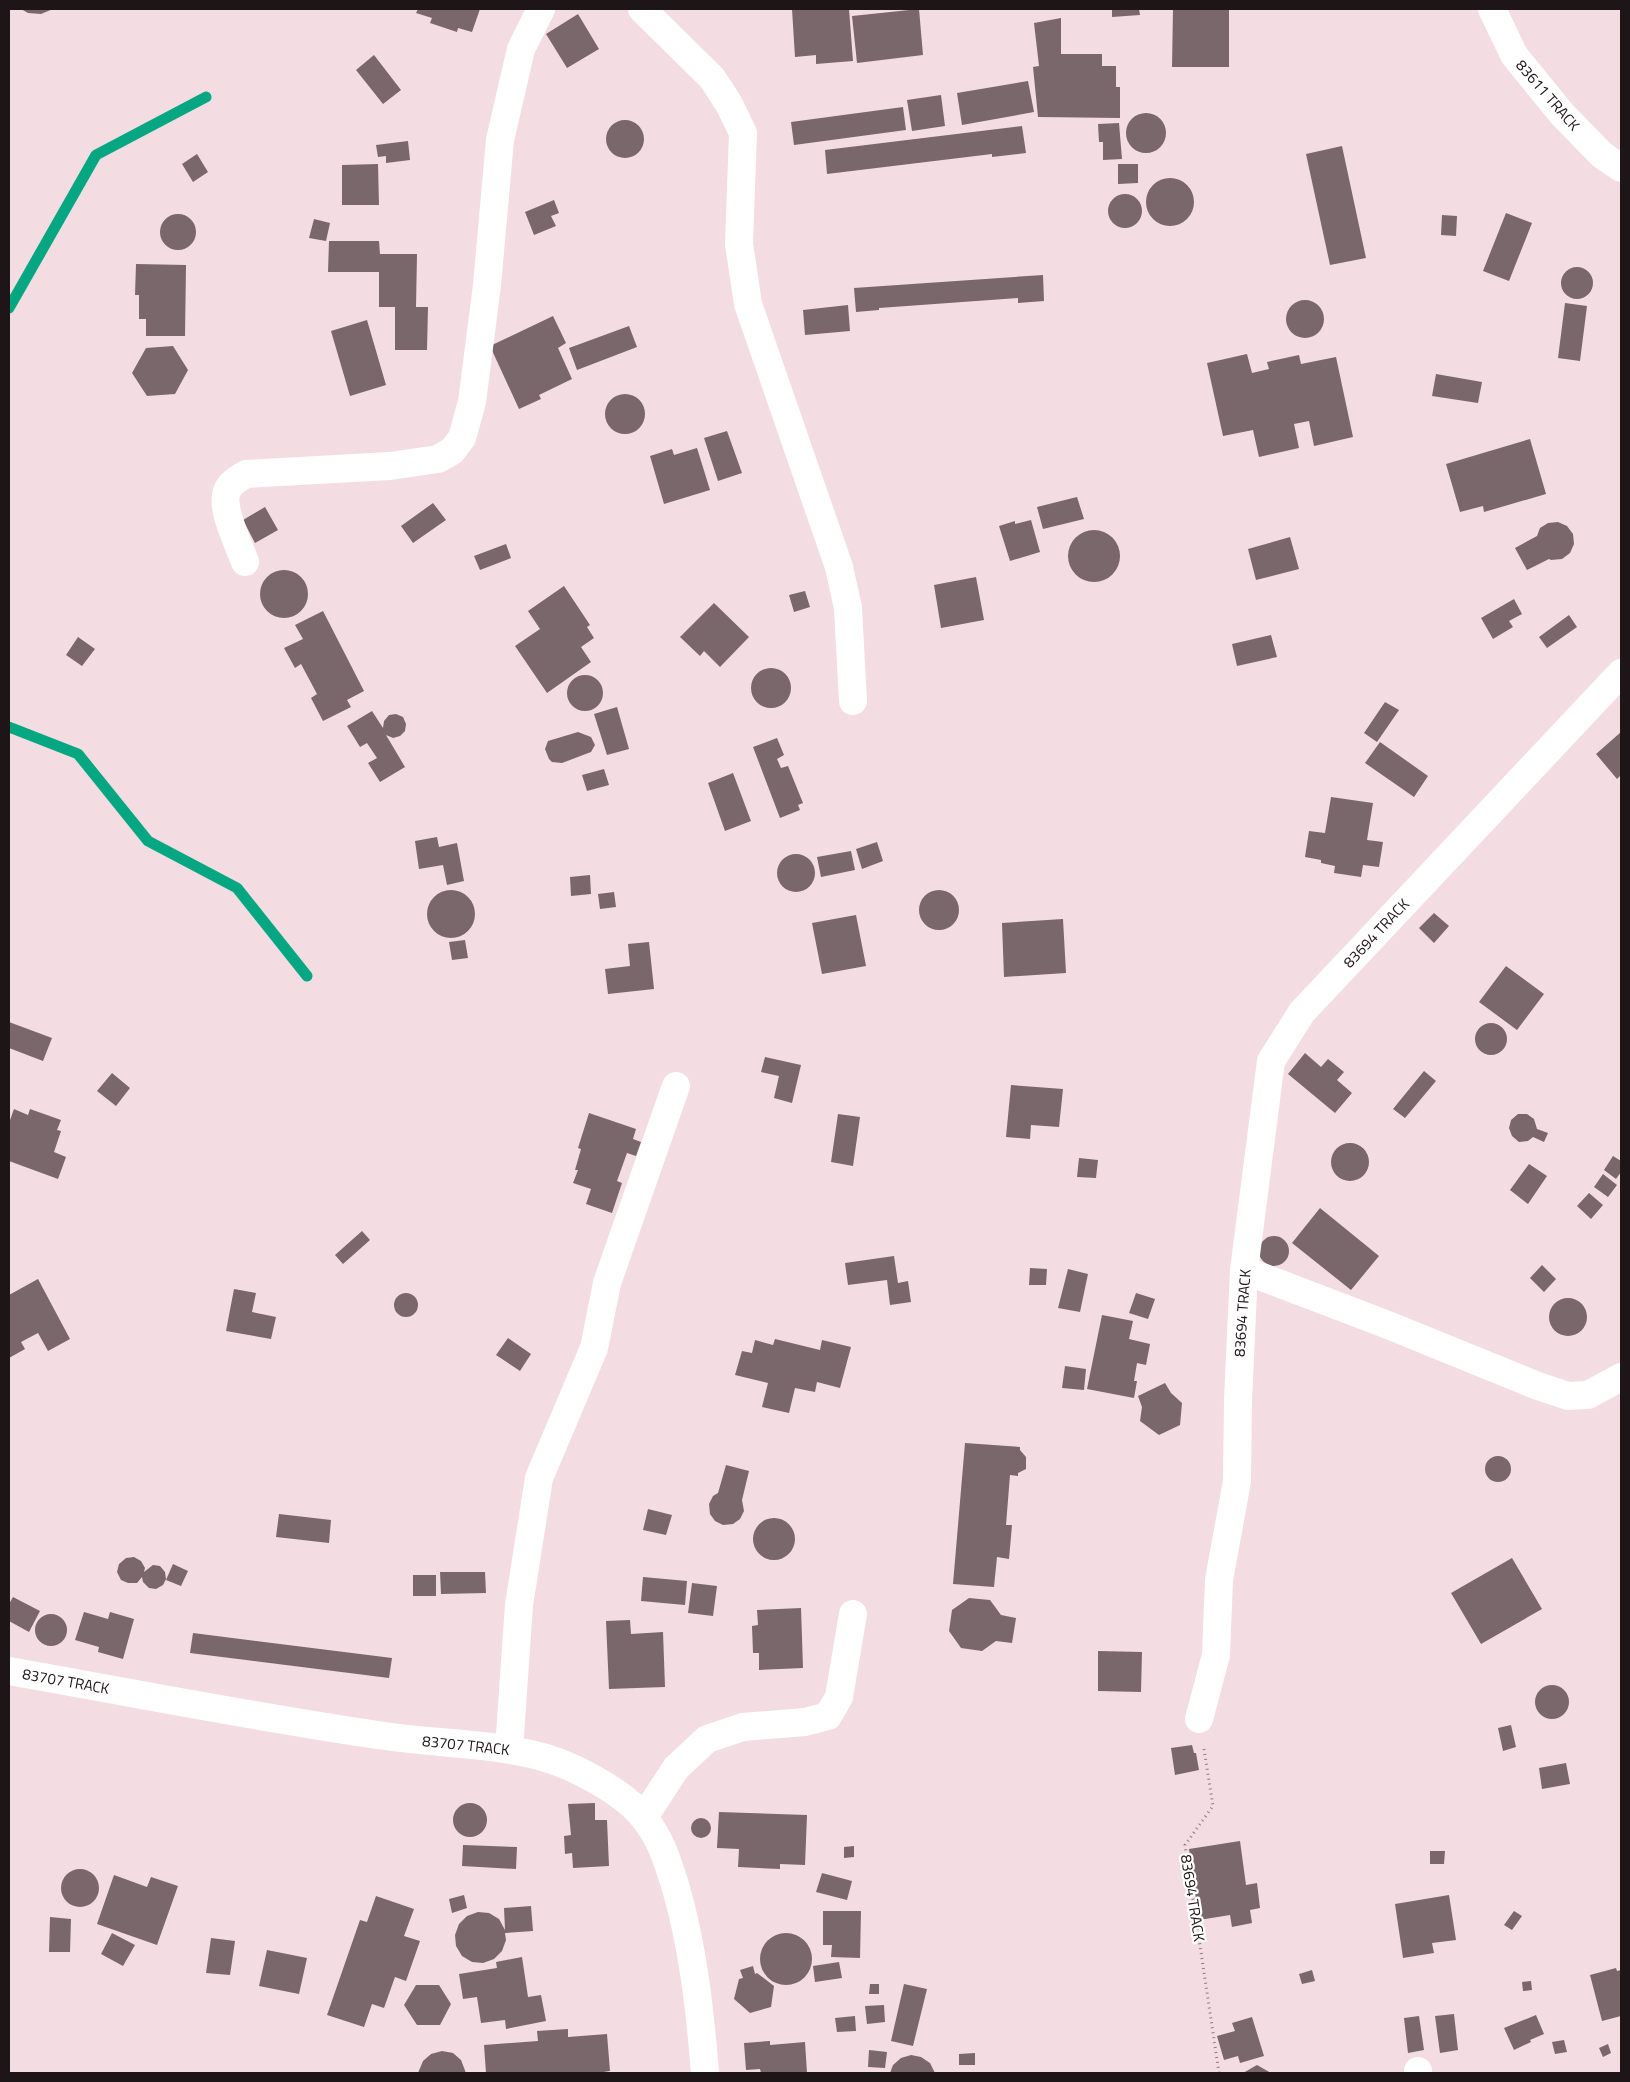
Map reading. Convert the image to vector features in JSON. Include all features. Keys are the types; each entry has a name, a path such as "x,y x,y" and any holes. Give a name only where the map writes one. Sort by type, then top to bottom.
{"street":[{"path":"245,562 226,509 226,494 229,487 238,478 246,474 390,466 438,459 452,451 462,438 472,402 487,285 500,140 521,49 541,9"},
{"path":"642,9 712,78 729,104 743,133 739,244 748,304 839,566 848,608 853,701"},
{"name":"83611 TRACK","path":"1492,9 1514,55 1562,114 1602,156 1621,168"},
{"name":"83694 TRACK","path":"1199,1719 1216,1655 1219,1580 1237,1481 1238,1400 1244,1270 1271,1061 1302,1012 1621,673"},
{"path":"509,1748 519,1605 539,1478 594,1348 606,1283 676,1086"},
{"path":"1244,1270 1388,1325 1538,1386 1568,1396 1588,1395 1621,1377"},
{"path":"644,1817 676,1768 708,1740 743,1727 805,1722 828,1716 839,1697 853,1614"},
{"name":"83707 TRACK","path":"9,1671 386,1736 509,1748 549,1759 600,1782 621,1796 644,1817 662,1846 682,1911 699,2001 705,2073"}],"path":[{"name":"83694 TRACK","path":"1199,1719 1213,1806 1185,1845 1220,2073"}],"building":[{"path":"21,9 53,9 41,14 28,13"},
{"path":"418,9 480,9 472,32 458,28 457,32 430,23 432,18 416,13"},
{"path":"792,9 849,9 853,61 816,64 816,55 795,57"},
{"path":"919,9 923,55 857,63 852,16"},
{"path":"1112,9 1139,9 1140,15 1112,17"},
{"path":"1173,9 1229,9 1229,67 1172,67"},
{"path":"578,14 599,49 567,68 546,34"},
{"path":"1061,18 1061,54 1102,54 1102,66 1116,66 1116,87 1120,87 1120,118 1038,117 1033,67 1039,66 1034,23"},
{"path":"374,55 401,90 383,104 356,70"},
{"path":"1028,81 1034,112 962,125 957,93"},
{"path":"941,95 945,126 912,131 907,100"},
{"path":"903,107 906,130 794,145 791,122"},
{"path":"1146,113 1160,119 1166,133 1160,147 1146,153 1132,147 1126,133 1132,119"},
{"path":"625,120 639,125 644,139 639,153 625,158 611,153 606,139 611,125"},
{"path":"1119,123 1122,159 1103,160 1103,142 1099,142 1098,124"},
{"path":"1022,126 1026,153 992,157 992,154 827,174 825,150"},
{"path":"408,141 410,160 386,163 386,156 378,157 376,145"},
{"path":"1342,146 1366,258 1330,265 1306,154"},
{"path":"197,154 208,172 193,182 182,164"},
{"path":"378,164 379,205 342,205 342,165"},
{"path":"1118,164 1138,164 1138,183 1118,184"},
{"path":"1170,178 1179,180 1187,185 1192,193 1194,202 1192,211 1187,219 1179,224 1170,226 1161,224 1153,219 1148,211 1146,202 1148,193 1153,185 1161,180"},
{"path":"1125,194 1137,199 1142,211 1137,223 1125,228 1113,223 1108,211 1113,199"},
{"path":"554,200 559,213 551,216 556,226 534,235 525,212"},
{"path":"1506,213 1532,223 1509,281 1483,271"},
{"path":"178,214 185,215 191,219 195,225 195,239 191,245 185,249 178,250 171,249 165,245 161,239 160,232 161,225 165,219 171,215"},
{"path":"1442,215 1457,216 1456,236 1441,235"},
{"path":"314,219 330,223 326,241 309,238"},
{"path":"329,241 379,241 380,254 417,254 416,307 428,307 427,350 395,350 395,307 379,307 379,272 328,272"},
{"path":"136,264 186,265 185,336 146,336 146,319 139,319 139,295 135,295"},
{"path":"1577,267 1583,268 1588,272 1592,277 1592,289 1588,294 1583,298 1577,299 1571,298 1566,294 1562,289 1561,283 1562,277 1566,272 1571,268"},
{"path":"1043,275 1044,301 1018,303 1018,298 879,308 879,310 856,312 854,288"},
{"path":"1305,300 1319,305 1324,319 1319,333 1305,338 1291,333 1286,319 1291,305"},
{"path":"1565,303 1587,306 1580,361 1558,358"},
{"path":"848,305 850,331 805,335 803,310"},
{"path":"553,316 566,343 558,348 572,379 539,395 541,399 519,409 490,346"},
{"path":"367,320 386,385 350,396 331,331"},
{"path":"629,326 637,347 577,370 569,348"},
{"path":"173,346 188,370 175,394 147,396 132,373 146,348"},
{"path":"1247,354 1252,373 1269,369 1267,362 1299,355 1301,364 1336,357 1353,437 1314,446 1309,421 1294,424 1299,448 1259,457 1253,430 1223,436 1207,363"},
{"path":"1436,374 1482,382 1478,403 1432,396"},
{"path":"629,394 636,397 642,403 645,414 644,422 636,431 629,434 621,434 614,431 606,422 605,410 608,403 617,395"},
{"path":"727,431 742,473 718,481 704,438"},
{"path":"1530,439 1546,494 1484,512 1483,506 1460,512 1446,464"},
{"path":"697,448 710,490 664,504 650,456 672,449 674,455"},
{"path":"1077,497 1084,519 1043,529 1037,507"},
{"path":"433,503 446,520 413,543 401,526"},
{"path":"265,507 278,530 255,543 243,520"},
{"path":"1031,520 1040,552 1010,561 999,526 1015,521 1015,524"},
{"path":"1558,522 1567,526 1573,534 1574,544 1570,553 1562,559 1549,559 1527,570 1515,548 1537,536 1540,528 1548,523"},
{"path":"1089,530 1099,530 1108,534 1116,542 1120,556 1116,570 1108,578 1099,582 1089,582 1080,578 1072,570 1068,561 1068,551 1072,542 1080,534"},
{"path":"1290,537 1299,569 1256,580 1248,549"},
{"path":"506,544 511,558 480,570 474,556"},
{"path":"284,570 293,572 301,577 306,585 308,594 306,603 301,611 293,616 284,618 275,616 267,611 262,603 260,594 262,585 267,577 275,572"},
{"path":"976,577 984,620 941,628 934,585"},
{"path":"564,586 590,625 587,627 594,638 581,647 591,662 547,693 515,646 540,629 528,611"},
{"path":"805,591 810,607 794,612 789,595"},
{"path":"1514,599 1522,614 1509,621 1513,627 1493,639 1481,618"},
{"path":"714,603 749,637 720,667 704,651 700,656 680,637"},
{"path":"323,611 364,691 347,700 351,707 323,721 311,698 317,694 301,664 295,668 284,648 303,639 295,625"},
{"path":"1569,615 1577,627 1547,648 1539,637"},
{"path":"1271,635 1277,657 1237,666 1232,644"},
{"path":"78,637 95,649 82,666 66,655"},
{"path":"775,668 782,671 788,677 791,688 790,696 782,705 775,708 767,708 760,705 752,696 751,684 754,677 763,669"},
{"path":"585,675 592,676 598,680 602,686 602,700 598,706 592,710 585,711 578,710 572,706 568,700 567,693 568,686 572,680 578,676"},
{"path":"1385,702 1399,710 1377,742 1364,733"},
{"path":"617,707 629,749 607,755 594,714"},
{"path":"372,711 383,728 384,721 389,715 396,714 403,717 406,724 405,731 400,736 393,738 386,735 405,767 380,782 368,763 377,758 367,743 360,747 347,726"},
{"path":"578,732 591,737 595,745 591,752 562,763 552,762 545,749 548,741"},
{"path":"1621,732 1621,777 1617,779 1596,754"},
{"path":"777,738 784,755 777,759 781,768 788,766 803,803 798,805 800,810 780,818 753,747"},
{"path":"1380,742 1428,776 1414,797 1365,763"},
{"path":"604,769 609,785 587,791 582,775"},
{"path":"733,773 751,821 725,831 708,783"},
{"path":"1331,797 1373,803 1367,840 1383,842 1379,867 1363,865 1361,877 1334,873 1335,866 1321,863 1321,860 1305,857 1309,831 1325,833"},
{"path":"437,837 439,847 457,843 464,881 447,885 443,865 419,869 415,841"},
{"path":"877,842 883,861 862,869 856,849"},
{"path":"851,851 855,870 821,877 817,857"},
{"path":"796,854 809,860 815,873 809,886 796,892 783,886 777,873 783,860"},
{"path":"590,875 591,894 571,896 570,877"},
{"path":"451,890 460,892 468,897 473,905 475,914 473,923 468,931 460,936 451,938 442,936 434,931 429,923 427,914 429,905 434,897 442,892"},
{"path":"939,890 953,896 959,910 953,924 939,930 925,924 919,910 925,896"},
{"path":"614,892 616,907 600,909 598,894"},
{"path":"1434,913 1449,926 1434,943 1419,928"},
{"path":"856,915 866,966 822,974 812,923"},
{"path":"1063,919 1066,973 1004,977 1002,923"},
{"path":"465,940 468,958 452,960 449,942"},
{"path":"649,942 654,989 608,994 605,969 630,966 628,944"},
{"path":"1506,966 1544,994 1517,1030 1479,1002"},
{"path":"9,1022 52,1038 43,1061 9,1048"},
{"path":"1491,1023 1497,1024 1502,1028 1506,1033 1506,1045 1502,1050 1497,1054 1491,1055 1485,1054 1480,1050 1476,1045 1475,1039 1476,1033 1480,1028 1485,1024"},
{"path":"1305,1053 1321,1067 1328,1059 1344,1072 1337,1080 1352,1093 1335,1113 1288,1074"},
{"path":"765,1057 801,1065 792,1103 774,1098 779,1076 761,1072"},
{"path":"1424,1071 1436,1081 1405,1118 1393,1109"},
{"path":"112,1073 130,1088 116,1106 97,1091"},
{"path":"1011,1085 1063,1089 1059,1127 1031,1125 1030,1139 1006,1137"},
{"path":"14,1109 28,1115 30,1109 61,1120 57,1130 61,1131 54,1152 66,1157 58,1179 9,1161 9,1123"},
{"path":"589,1113 636,1129 633,1139 641,1142 636,1156 627,1153 617,1181 622,1183 612,1213 586,1204 591,1189 573,1183 578,1170 575,1170 581,1149 578,1148"},
{"path":"838,1114 860,1117 853,1166 831,1162"},
{"path":"1518,1114 1527,1114 1534,1119 1537,1129 1548,1133 1544,1142 1533,1137 1528,1141 1519,1142 1512,1136 1509,1128 1511,1120"},
{"path":"1350,1143 1357,1144 1363,1149 1368,1155 1368,1169 1363,1175 1357,1180 1350,1181 1343,1180 1337,1175 1332,1169 1331,1162 1332,1155 1337,1149 1343,1144"},
{"path":"1613,1156 1621,1161 1621,1172 1616,1179 1604,1170"},
{"path":"1079,1158 1098,1160 1096,1178 1077,1177"},
{"path":"1529,1164 1547,1176 1528,1204 1510,1190"},
{"path":"1603,1174 1617,1185 1608,1197 1594,1187"},
{"path":"1589,1193 1603,1205 1591,1219 1577,1206"},
{"path":"1320,1208 1379,1256 1351,1290 1292,1243"},
{"path":"362,1231 370,1240 343,1264 335,1255"},
{"path":"1274,1236 1285,1240 1289,1251 1285,1262 1274,1266 1263,1262 1259,1251 1263,1240"},
{"path":"894,1256 898,1283 908,1281 911,1302 890,1305 887,1280 848,1285 845,1263"},
{"path":"1542,1265 1556,1279 1544,1292 1530,1278"},
{"path":"1030,1268 1047,1269 1046,1285 1029,1285"},
{"path":"1068,1269 1088,1274 1080,1312 1058,1308"},
{"path":"38,1279 70,1339 48,1351 38,1333 21,1342 25,1349 9,1358 9,1295"},
{"path":"234,1289 256,1293 252,1312 276,1317 271,1339 226,1331"},
{"path":"406,1293 414,1297 418,1305 414,1313 406,1317 398,1313 394,1305 398,1297"},
{"path":"1136,1293 1155,1299 1148,1319 1129,1313"},
{"path":"1568,1298 1575,1299 1581,1304 1586,1310 1586,1324 1581,1330 1575,1335 1568,1336 1561,1335 1555,1330 1550,1324 1549,1317 1550,1310 1555,1304 1561,1299"},
{"path":"1102,1315 1133,1321 1129,1339 1150,1344 1146,1365 1137,1363 1134,1381 1137,1381 1134,1398 1087,1389"},
{"path":"508,1338 531,1354 520,1371 496,1355"},
{"path":"775,1339 820,1350 822,1340 851,1347 840,1388 817,1382 815,1392 795,1388 789,1413 762,1407 768,1383 735,1375 742,1351 752,1353 755,1340 773,1345"},
{"path":"1065,1366 1086,1369 1084,1390 1062,1388"},
{"path":"1165,1383 1171,1393 1182,1403 1180,1425 1159,1435 1140,1421 1142,1407 1138,1396"},
{"path":"965,1443 1020,1447 1020,1450 1026,1457 1026,1469 1018,1473 1018,1476 1010,1475 1006,1525 1012,1525 1009,1559 997,1557 994,1587 953,1584"},
{"path":"1498,1456 1507,1460 1511,1469 1507,1478 1498,1482 1489,1478 1485,1469 1489,1460"},
{"path":"726,1465 749,1471 742,1500 744,1511 740,1519 733,1524 723,1525 715,1521 710,1514 709,1504 713,1496 718,1493"},
{"path":"648,1509 672,1515 666,1535 643,1530"},
{"path":"279,1514 331,1520 329,1543 276,1537"},
{"path":"778,1518 786,1521 792,1527 795,1539 792,1551 786,1557 770,1560 762,1557 756,1551 753,1535 756,1527 762,1521"},
{"path":"134,1557 141,1561 145,1568 144,1572 153,1565 160,1566 165,1572 166,1579 163,1585 156,1589 149,1588 143,1582 142,1577 137,1583 128,1583 121,1580 117,1572 119,1564 126,1558"},
{"path":"1512,1558 1542,1609 1481,1644 1451,1593"},
{"path":"173,1564 188,1571 181,1586 166,1580"},
{"path":"440,1572 485,1572 486,1593 441,1594"},
{"path":"413,1575 436,1575 436,1596 413,1596"},
{"path":"643,1577 687,1581 685,1605 641,1601"},
{"path":"692,1583 717,1586 713,1616 688,1613"},
{"path":"13,1597 40,1611 29,1632 9,1621 9,1604"},
{"path":"969,1598 990,1600 1001,1615 1016,1618 1012,1643 996,1641 982,1651 961,1648 949,1631 952,1610"},
{"path":"801,1608 803,1668 759,1670 759,1653 753,1653 752,1626 758,1625 757,1610"},
{"path":"84,1612 108,1619 110,1612 134,1619 123,1659 98,1652 99,1647 75,1640"},
{"path":"51,1614 57,1615 62,1619 66,1624 66,1636 62,1641 57,1645 51,1646 45,1645 40,1641 36,1636 35,1630 36,1624 40,1619 45,1615"},
{"path":"630,1620 631,1634 663,1632 665,1687 609,1689 606,1621"},
{"path":"193,1633 392,1658 389,1678 190,1653"},
{"path":"1098,1651 1142,1652 1141,1692 1098,1691"},
{"path":"1552,1685 1564,1690 1569,1702 1564,1714 1552,1719 1540,1714 1535,1702 1540,1690"},
{"path":"1511,1725 1516,1747 1503,1751 1498,1728"},
{"path":"1192,1745 1194,1753 1196,1753 1199,1770 1175,1775 1171,1748"},
{"path":"1566,1763 1570,1784 1542,1789 1539,1768"},
{"path":"470,1803 477,1804 482,1808 486,1813 486,1827 482,1832 477,1836 470,1837 463,1836 458,1832 454,1827 453,1820 454,1813 458,1808 463,1804"},
{"path":"595,1803 595,1820 607,1820 609,1866 573,1868 572,1853 565,1854 564,1836 571,1835 568,1804"},
{"path":"719,1812 807,1815 805,1865 780,1864 780,1869 738,1867 739,1849 717,1848"},
{"path":"697,1818 705,1818 711,1824 711,1832 705,1838 697,1838 691,1832 691,1824"},
{"path":"1240,1841 1246,1885 1257,1883 1260,1908 1250,1910 1252,1923 1232,1927 1230,1915 1199,1920 1189,1849"},
{"path":"463,1845 517,1847 516,1869 462,1866"},
{"path":"854,1846 854,1857 844,1858 844,1847"},
{"path":"1430,1851 1445,1851 1444,1864 1430,1864"},
{"path":"80,1869 94,1874 99,1888 94,1902 80,1907 66,1902 61,1888 66,1874"},
{"path":"822,1873 852,1881 847,1900 816,1892"},
{"path":"114,1875 147,1887 151,1877 178,1886 157,1945 97,1924"},
{"path":"464,1895 467,1908 452,1913 449,1899"},
{"path":"1449,1895 1456,1940 1432,1943 1434,1953 1403,1958 1395,1904"},
{"path":"376,1896 414,1909 404,1936 420,1941 406,1981 395,1977 384,2008 372,2004 364,2027 327,2015 360,1920 367,1922"},
{"path":"531,1906 533,1931 505,1933 506,1940 502,1951 494,1959 483,1963 472,1962 462,1956 456,1946 455,1935 459,1924 467,1916 478,1912 489,1913 499,1919 505,1930 504,1908"},
{"path":"823,1911 861,1911 860,1958 831,1957 832,1945 823,1945"},
{"path":"1514,1911 1522,1916 1512,1930 1504,1925"},
{"path":"50,1917 71,1919 70,1952 49,1952"},
{"path":"112,1933 135,1945 123,1966 101,1954"},
{"path":"786,1933 796,1935 804,1941 810,1949 812,1959 810,1969 804,1977 796,1983 786,1985 776,1983 768,1977 762,1969 760,1959 762,1949 768,1941 776,1935"},
{"path":"211,1938 235,1941 230,1975 206,1973"},
{"path":"267,1950 307,1958 299,1994 259,1986"},
{"path":"522,1957 528,1997 541,1995 546,2021 506,2029 505,2020 481,2023 477,1997 463,1999 459,1974 497,1968 496,1962"},
{"path":"839,1962 842,1978 815,1982 813,1966"},
{"path":"753,1966 755,1974 757,1973 774,1986 771,2007 750,2013 734,1999 739,1979 743,1978 740,1970"},
{"path":"1616,1968 1617,1971 1621,1970 1621,2016 1602,2021 1590,1975"},
{"path":"1312,1970 1315,1981 1302,1984 1299,1974"},
{"path":"1531,1981 1532,1990 1523,1991 1522,1982"},
{"path":"870,1984 879,1984 879,1994 869,1994"},
{"path":"904,1984 927,1989 913,2046 891,2041"},
{"path":"416,1985 439,1985 451,2004 440,2025 417,2025 404,2005"},
{"path":"884,2005 885,2022 867,2024 865,2006"},
{"path":"1454,2014 1458,2050 1440,2053 1435,2016"},
{"path":"1536,2015 1544,2034 1514,2050 1504,2028"},
{"path":"855,2016 856,2031 837,2032 835,2018"},
{"path":"1419,2016 1424,2050 1408,2053 1404,2018"},
{"path":"1252,2017 1264,2056 1240,2063 1238,2056 1224,2060 1217,2036 1235,2031 1232,2023"},
{"path":"568,2029 568,2037 607,2034 610,2071 597,2073 486,2073 484,2045 538,2041 537,2031"},
{"path":"1564,2040 1567,2052 1555,2054 1552,2042"},
{"path":"770,2041 770,2045 805,2042 807,2073 761,2073 760,2069 746,2070 744,2043"},
{"path":"1608,2044 1611,2053 1603,2057 1599,2048"},
{"path":"869,2050 887,2052 885,2068 868,2067"},
{"path":"442,2051 453,2053 461,2060 466,2073 418,2073 423,2061 431,2054"},
{"path":"975,2053 975,2065 959,2065 959,2054"},
{"path":"911,2055 921,2057 930,2063 935,2073 890,2073 893,2065 901,2058"},
{"path":"1257,2065 1271,2073 1243,2073"}],"waterway":[{"path":"9,308 96,155 206,97"},
{"path":"9,727 78,754 148,841 237,888 307,976"}]}
